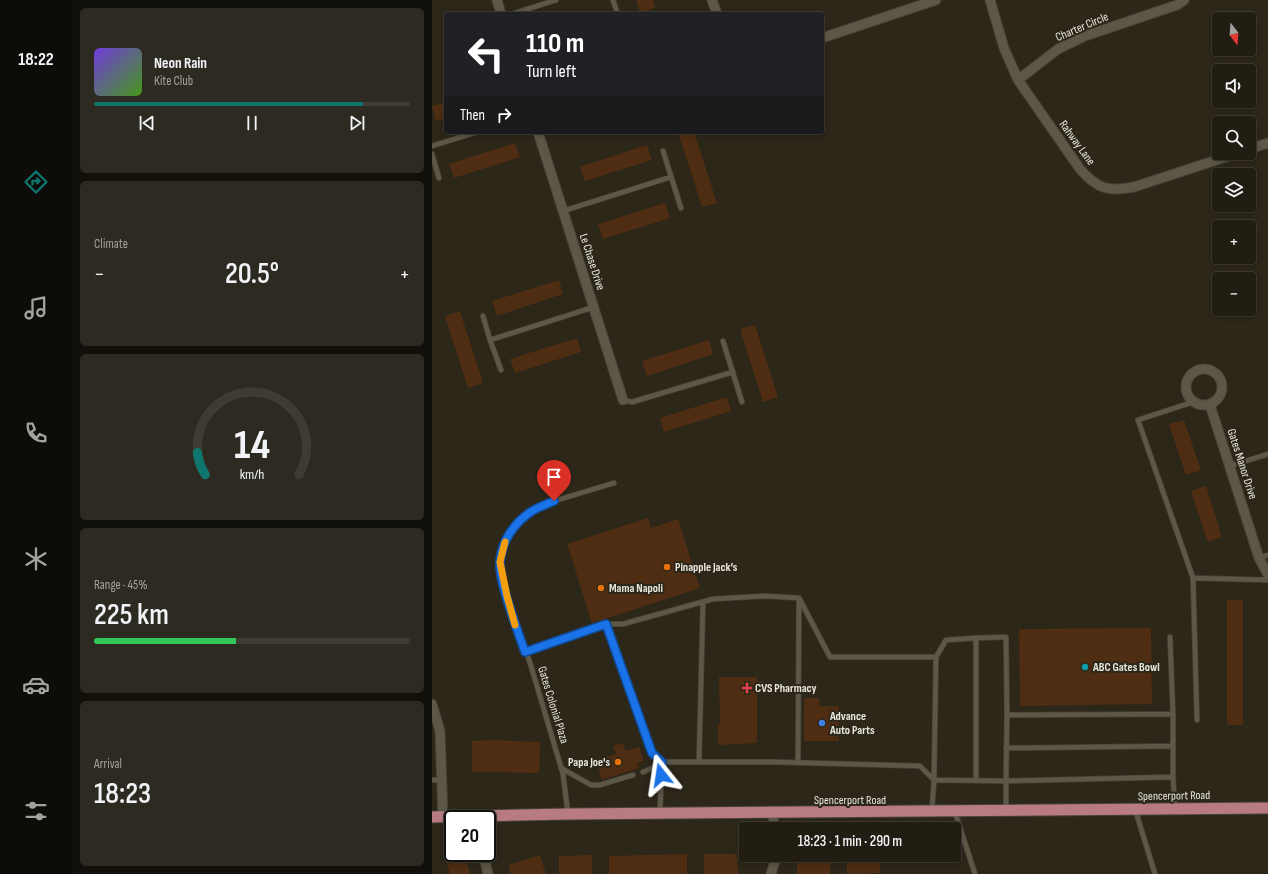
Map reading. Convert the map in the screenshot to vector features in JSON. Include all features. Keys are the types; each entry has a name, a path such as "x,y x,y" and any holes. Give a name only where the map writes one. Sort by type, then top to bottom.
{"main road":[{"name":"Spencerport Road","path":"496,817 568,814 956,812 1268,808"}],"street":[{"path":"497,0 500,12"},
{"path":"712,0 716,12"},
{"path":"824,37 936,0"},
{"name":"Rahway Lane","path":"990,0 1004,48 1018,80 1080,169 1088,178 1107,189 1119,190 1134,187 1217,160"},
{"name":"Charter Circle","path":"1018,80 1058,49 1086,36 1177,5 1184,0"},
{"name":"Le Chase Drive","path":"539,134 623,400"},
{"path":"1256,147 1268,143"},
{"path":"1209,370 1218,376 1223,386 1220,398 1210,405 1204,406 1193,402 1188,397 1186,391 1188,379 1197,371 1209,370"},
{"name":"Gates Manor Drive","path":"1210,405 1259,558 1268,575"},
{"path":"432,704 440,731 442,780 437,818"},
{"path":"773,813 774,822"},
{"path":"485,862 488,874"},
{"path":"771,874 775,862"}],"lane":[{"path":"518,12 556,0"},
{"path":"613,0 617,12"},
{"path":"432,146 471,134"},
{"path":"663,151 681,208"},
{"path":"432,154 439,178"},
{"path":"563,211 671,178"},
{"path":"490,340 594,308"},
{"path":"483,316 500,370"},
{"path":"723,342 742,402"},
{"path":"623,400 632,402 733,372"},
{"path":"1193,402 1138,420 1193,578 1197,720"},
{"path":"1230,466 1268,454"},
{"name":"Gates Colonial Plaza","path":"568,814 561,768 525,652 515,625 500,562 505,542 516,525 533,511 554,501 614,483"},
{"path":"1259,558 1268,555"},
{"path":"1193,578 1268,580"},
{"path":"525,652 606,624 623,624 713,599 766,596 799,598"},
{"path":"799,598 830,657 936,657"},
{"path":"798,762 799,598"},
{"path":"699,762 703,602"},
{"path":"606,624 652,753 662,762"},
{"path":"932,812 936,657 946,640 1006,637 1006,811"},
{"path":"1170,637 1175,809"},
{"path":"976,638 976,781"},
{"path":"1007,715 1173,714"},
{"path":"1006,748 1173,746"},
{"path":"660,814 662,762"},
{"path":"643,772 662,762 798,762 920,766 934,780 1006,781 1173,777"},
{"path":"561,768 591,785 600,785 633,775"},
{"path":"432,780 442,780"},
{"path":"1135,810 1155,874"},
{"path":"956,812 975,874"}],"building":[{"path":"636,0 653,0 655,8 640,12"},
{"path":"444,103 444,119 436,121 432,106"},
{"path":"695,134 717,203 702,207 679,135"},
{"path":"515,143 520,157 454,178 449,164"},
{"path":"647,145 652,160 585,181 580,167"},
{"path":"665,203 670,218 603,239 598,224"},
{"path":"559,280 563,294 497,316 492,301"},
{"path":"460,311 483,383 468,388 445,316"},
{"path":"755,325 778,397 763,402 740,329"},
{"path":"577,338 581,352 515,373 510,359"},
{"path":"709,340 713,354 647,376 642,361"},
{"path":"727,397 731,411 664,432 660,418"},
{"path":"1184,420 1201,470 1186,475 1169,424"},
{"path":"1206,486 1222,537 1208,542 1191,491"},
{"path":"648,518 651,528 678,519 700,588 592,623 567,544"},
{"path":"1227,600 1243,600 1243,725 1227,725"},
{"name":"ABC Gates Bowl","path":"1151,628 1152,704 1020,706 1019,629"},
{"name":"CVS Pharmacy","path":"719,677 757,677 757,681 762,681 762,689 757,689 757,743 718,745 718,724 720,724"},
{"name":"Advance Auto Parts","path":"804,698 819,698 819,706 839,706 839,741 804,741"},
{"path":"491,740 540,742 539,773 472,772 472,741"},
{"name":"Papa Joe's","path":"623,743 626,751 639,747 644,761 637,763 639,768 602,780 596,760 616,754 613,746"},
{"path":"687,854 687,874 609,874 609,856"},
{"path":"704,854 737,854 738,874 704,874"},
{"path":"540,855 546,874 511,874 508,865"},
{"path":"592,855 592,874 559,874 559,856"},
{"path":"446,862 467,862 470,874 450,874"},
{"path":"797,862 830,862 830,874 797,874"},
{"path":"847,862 880,862 880,873 847,874"}],"slow traffic":[{"path":"505,542 500,562 515,625"}],"place":[{"name":"Pinapple Jack's","path":"667,567"},
{"name":"Mama Napoli","path":"601,588"},
{"name":"ABC Gates Bowl","path":"1085,667"},
{"name":"CVS Pharmacy","path":"747,688"},
{"name":"Advance Auto Parts","path":"822,723"},
{"name":"Papa Joe's","path":"618,762"}],"route":[{"path":"554,501 533,511 516,525 505,542 500,562 515,625 525,652 606,624 652,753 662,762 661,775"}]}
